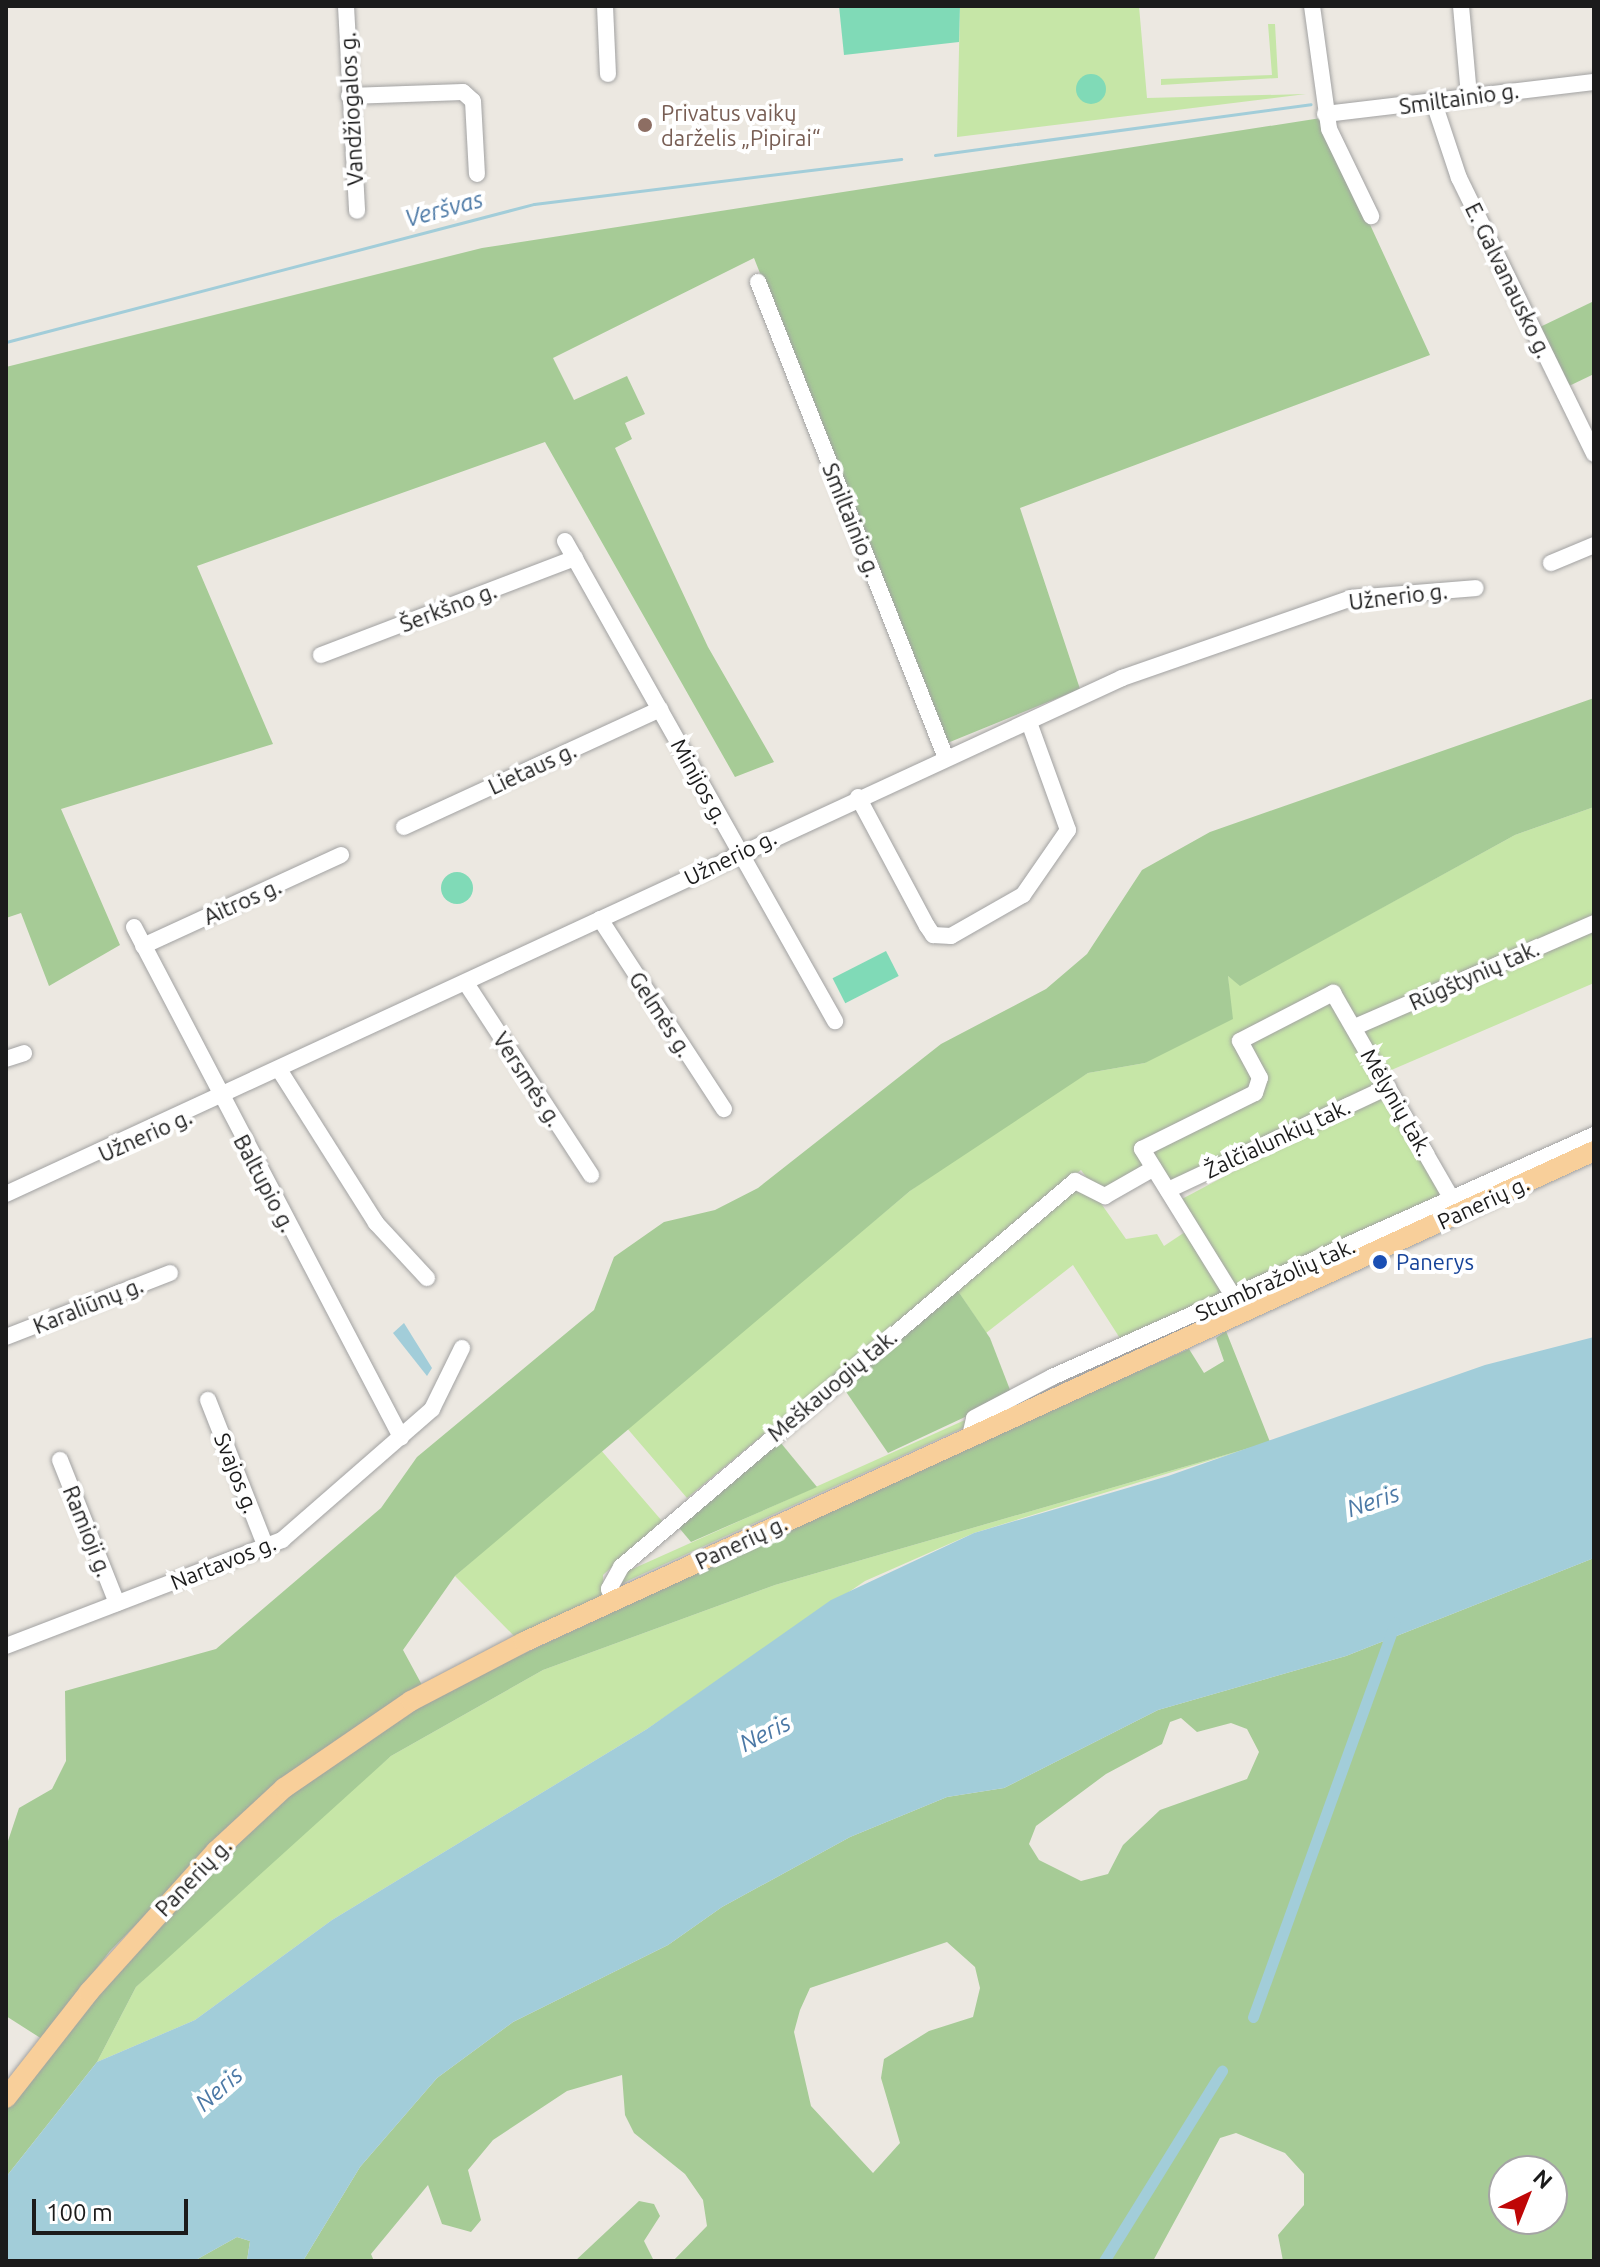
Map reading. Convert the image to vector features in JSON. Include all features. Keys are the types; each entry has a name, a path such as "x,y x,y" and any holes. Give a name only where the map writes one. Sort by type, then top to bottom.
{"main road":[{"name":"Panerių g.","path":"6,2098 126,1949 284,1788 411,1701 614,1601 970,1436 1238,1306 1456,1206 1594,1151"}],"street":[{"name":"Vandžiogalos g.","path":"346,6 357,211"},
{"path":"605,6 608,74"},
{"path":"1312,6 1325,114 1371,216"},
{"path":"1461,6 1469,95"},
{"name":"Smiltainio g.","path":"1325,114 1594,82"},
{"path":"349,96 463,92 473,101 477,174"},
{"name":"E. Galvanausko g.","path":"1434,103 1459,178 1594,454"},
{"name":"Smiltainio g.","path":"758,282 946,758"},
{"name":"Minijos g.","path":"565,541 835,1021"},
{"path":"1551,563 1594,545"},
{"name":"Šerkšno g.","path":"321,655 575,558"},
{"name":"Užnerio g.","path":"6,1194 221,1100 739,852 1122,678 1352,598 1476,588"},
{"name":"Lietaus g.","path":"404,827 660,709"},
{"path":"858,797 933,935 951,936 1023,895 1068,830 1029,722"},
{"name":"Aitros g.","path":"143,946 341,855"},
{"name":"Gelmės g.","path":"600,919 724,1109"},
{"name":"Rūgštynių tak.","path":"1355,1027 1594,923"},
{"name":"Baltupio g.","path":"134,927 221,1100 401,1437"},
{"name":"Versmės g.","path":"466,983 591,1175"},
{"name":"Mėlynių tak.","path":"1154,1168 1142,1149 1255,1093 1260,1078 1240,1041 1333,993 1456,1206"},
{"path":"6,1059 24,1053"},
{"path":"280,1071 376,1223 427,1278"},
{"name":"Žalčialunkių tak.","path":"1168,1190 1388,1087"},
{"path":"1456,1206 1594,1135"},
{"path":"1154,1168 1238,1306"},
{"name":"Meškauogių tak.","path":"614,1601 609,1589 621,1567 1075,1181 1105,1196 1154,1168"},
{"name":"Karaliūnų g.","path":"6,1337 170,1273"},
{"name":"Nartavos g.","path":"6,1646 266,1547 432,1409 462,1348"},
{"name":"Svajos g.","path":"208,1400 266,1547"},
{"name":"Ramioji g.","path":"60,1460 117,1603"}],"green space":[{"path":"839,6 960,6 959,42 844,55"},
{"path":"960,6 1139,6 1147,98 1306,94 957,137"},
{"path":"1268,24 1275,24 1278,78 1161,85 1161,79 1272,75"},
{"path":"1091,74 1102,78 1106,89 1102,100 1091,104 1080,100 1076,89 1080,78"},
{"path":"1321,118 1430,355 1020,508 1080,689 945,744 754,258 553,358 574,400 627,376 645,414 625,423 632,439 615,448 708,647 774,762 735,777 545,442 197,566 273,744 61,809 120,945 49,986 21,913 6,918 6,367 482,248"},
{"path":"1594,301 1594,374 1569,386 1540,327"},
{"path":"1594,698 1594,807 1515,835 1240,986 1228,976 1233,1019 1145,1063 1088,1073 910,1191 455,1576 403,1650 422,1685 275,1784 110,1951 42,2039 6,2016 6,1847 19,1808 52,1789 66,1761 65,1691 216,1649 381,1508 417,1457 594,1310 614,1257 664,1222 715,1210 758,1188 941,1044 1046,989 1087,954 1142,870 1210,832"},
{"path":"1594,807 1594,918 1356,1021 1334,989 1237,1038 1255,1088 1147,1144 1147,1166 1098,1193 1081,1170 687,1498 626,1427 910,1191 1007,1121 1088,1073 1145,1063 1229,994 1228,976 1240,985 1515,835"},
{"path":"457,872 468,877 473,888 468,899 457,904 446,899 441,888 446,877"},
{"path":"1594,927 1594,983 1389,1071 1362,1029"},
{"path":"886,951 899,976 845,1003 833,978"},
{"path":"1333,997 1384,1086 1171,1185 1152,1151 1256,1096 1245,1043"},
{"path":"1387,1090 1444,1198 1236,1309 1179,1201"},
{"path":"1075,1188 1100,1202 1126,1239 1157,1234 1164,1246 1188,1230 1227,1296 1123,1343 1073,1265 986,1333 956,1288"},
{"path":"956,1288 990,1338 1012,1395 888,1453 840,1383"},
{"path":"1226,1331 1270,1442 775,1585 543,1670 391,1756 136,1987 97,2062 6,2177 6,2108 140,1943 264,1815 314,1775 431,1697 974,1443 1189,1349 1204,1373 1224,1361 1216,1338"},
{"path":"965,1420 967,1426 612,1588 619,1575"},
{"path":"776,1437 817,1487 691,1542 675,1523"},
{"path":"1270,1442 974,1533 865,1581 647,1729 332,1920 195,2020 97,2062 136,1987 281,1850 391,1756 543,1670 775,1585"},
{"path":"600,1449 662,1521 603,1575 604,1599 517,1639 455,1576"},
{"path":"1594,1558 1594,2261 1283,2261 1278,2235 1304,2205 1304,2174 1285,2153 1236,2133 1220,2138 1153,2261 673,2261 707,2226 703,2200 685,2174 634,2133 625,2115 622,2075 567,2091 493,2140 468,2170 481,2220 471,2232 442,2224 428,2185 371,2254 374,2261 303,2261 360,2167 437,2078 513,2022 668,1945 722,1907 850,1837 947,1797 1004,1788 1158,1710 1346,1656","holes":["1181,1718 1197,1732 1231,1723 1247,1729 1259,1752 1247,1779 1160,1810 1123,1845 1108,1874 1081,1881 1039,1860 1029,1844 1036,1826 1106,1774 1162,1744 1170,1722","947,1942 975,1967 980,1988 973,2017 929,2031 884,2059 881,2078 900,2143 873,2173 811,2106 794,2032 800,2010 810,1988"]},
{"path":"639,2201 654,2204 660,2216 644,2241 654,2261 575,2261"},
{"path":"237,2237 250,2241 247,2261 194,2261"}],"water":[{"path":"404,1323 432,1368 427,1376 393,1333"},
{"name":"Neris","path":"1594,1337 1594,1558 1346,1656 1158,1710 1004,1788 947,1797 850,1837 722,1907 668,1945 513,2022 437,2078 360,2167 303,2261 247,2261 250,2241 237,2237 194,2261 6,2261 6,2177 97,2062 195,2020 332,1920 647,1729 831,1600 974,1533 1168,1476 1485,1365"}],"waterway":[{"path":"935,155 1311,104"},
{"name":"Veršvas","path":"6,342 534,204 901,159"},
{"path":"1253,2017 1395,1623"},
{"path":"1104,2261 1222,2071"}],"place":[{"name":"Privatus vaikų darželis „Pipirai“","path":"645,125"},
{"name":"Panerys","path":"1380,1262"}]}
